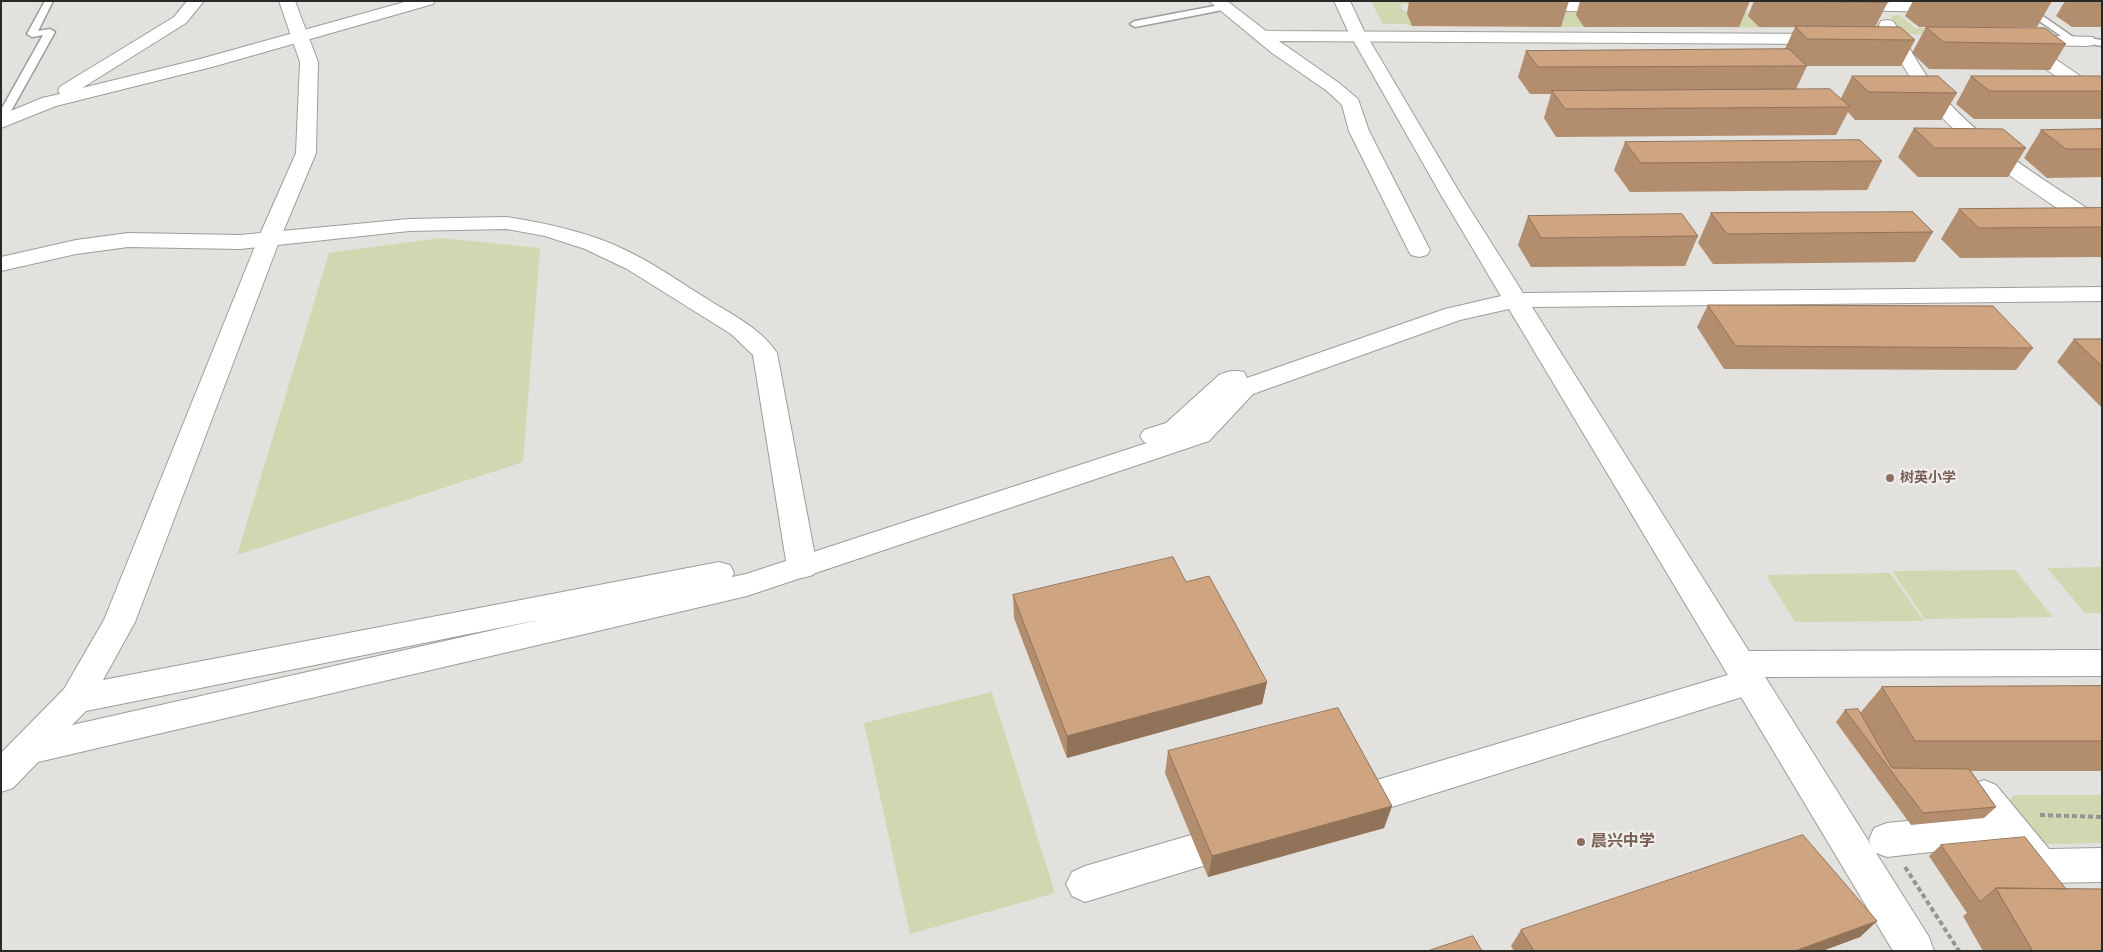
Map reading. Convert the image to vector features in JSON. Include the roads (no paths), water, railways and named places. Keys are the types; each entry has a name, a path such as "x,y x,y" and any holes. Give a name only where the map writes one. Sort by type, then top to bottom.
{"street":[{"path":"49,102 180,20 196,1"},
{"path":"1,777 76,699 119,622 269,239 306,153 309,62 287,1"},
{"path":"1,121 49,102 206,63 427,1"},
{"path":"1342,1 1356,31 1451,195 1915,951"},
{"path":"1221,4 1333,87 1351,103 1359,131 1420,250"},
{"path":"1514,7 1592,4 1627,7"},
{"path":"1836,8 1871,4 1964,7"},
{"path":"1871,4 1897,40 1916,75 1957,121 2022,174 2102,228"},
{"path":"1262,36 1837,39"},
{"path":"1877,40 1917,40"},
{"path":"2087,41 2012,40 2102,100"},
{"path":"1,264 76,247 128,240 240,242 409,225 507,224 548,230 593,244 635,264 739,329 765,353 801,559"},
{"path":"26,750 747,585 801,559 1200,435 1244,388 1512,294 2102,284"},
{"path":"1512,294 2102,294"},
{"path":"76,699 754,566 801,559"},
{"path":"1322,812 1745,673 2102,662"},
{"path":"1887,840 1996,811 2040,866 2102,865"},
{"path":"1084,884 1265,830"}],"lane":[{"path":"1,121 50,32 32,34 49,1"},
{"path":"1135,24 1221,4"},
{"path":"2014,5 2087,41"}],"place":[{"name":"树英小学","path":"1890,478"},
{"name":"晨兴中学","path":"1581,842"}]}
